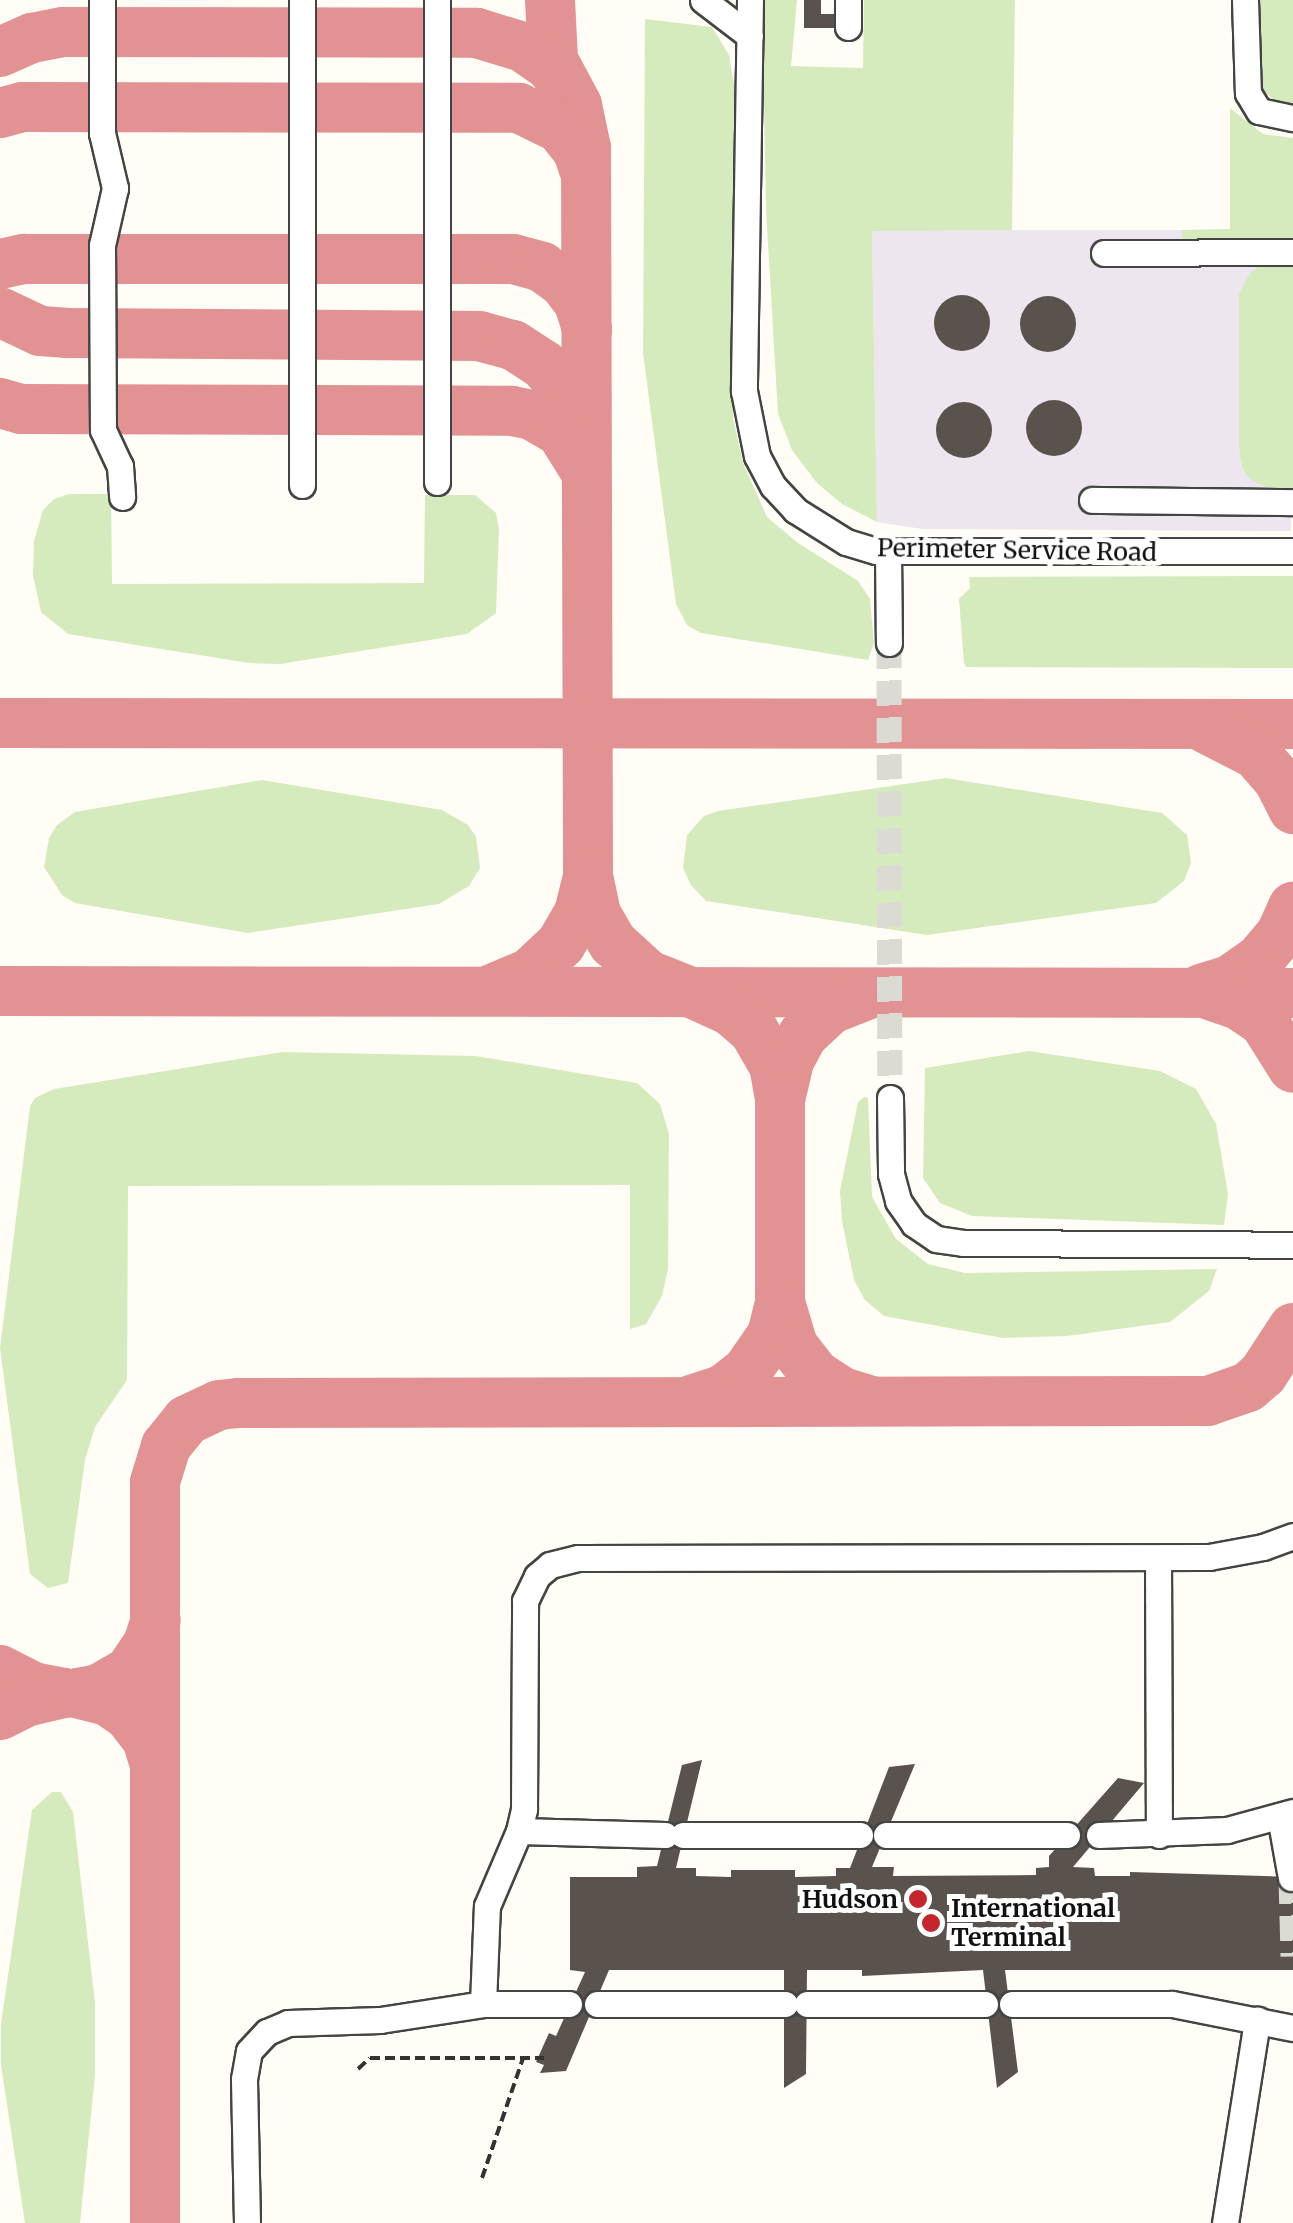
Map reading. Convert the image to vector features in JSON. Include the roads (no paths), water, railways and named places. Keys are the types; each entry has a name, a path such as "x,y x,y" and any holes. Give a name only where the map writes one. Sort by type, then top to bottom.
{"lane":[{"path":"102,0 102,132 115,188 102,245 103,430 120,466 122,497"},
{"path":"302,0 302,485"},
{"path":"436,482 437,0"},
{"path":"704,0 750,36"},
{"name":"Perimeter Service Road","path":"750,0 744,392 757,456 773,486 818,528 846,542 888,552 1293,551"},
{"path":"848,0 848,27"},
{"path":"1245,0 1248,93 1259,111 1293,118"},
{"path":"1104,253 1293,252"},
{"path":"1092,500 1293,502"},
{"path":"888,552 889,643"},
{"path":"890,1098 892,1174 898,1201 914,1224 936,1238 963,1244 1293,1245"},
{"path":"483,2004 487,1906 520,1832 524,1809 525,1602 536,1576 557,1561 1158,1558 1237,1554 1293,1536"},
{"path":"1158,1558 1159,1834"},
{"path":"1099,1835 1227,1830 1287,1814 1291,1878"},
{"path":"520,1832 1067,1834"},
{"path":"247,2223 244,2079 249,2052 257,2041 288,2024 380,2020 483,2004 569,2004"},
{"path":"597,2004 985,2004"},
{"path":"1012,2004 1172,2004 1293,2028 1293,2012"},
{"path":"1225,2223 1257,2020"}],"tunnel":[{"path":"889,643 890,1098"},
{"path":"1291,1878 1293,1956"}],"place":[{"name":"Hudson","path":"918,1899"},
{"name":"International Terminal","path":"931,1923"}]}
